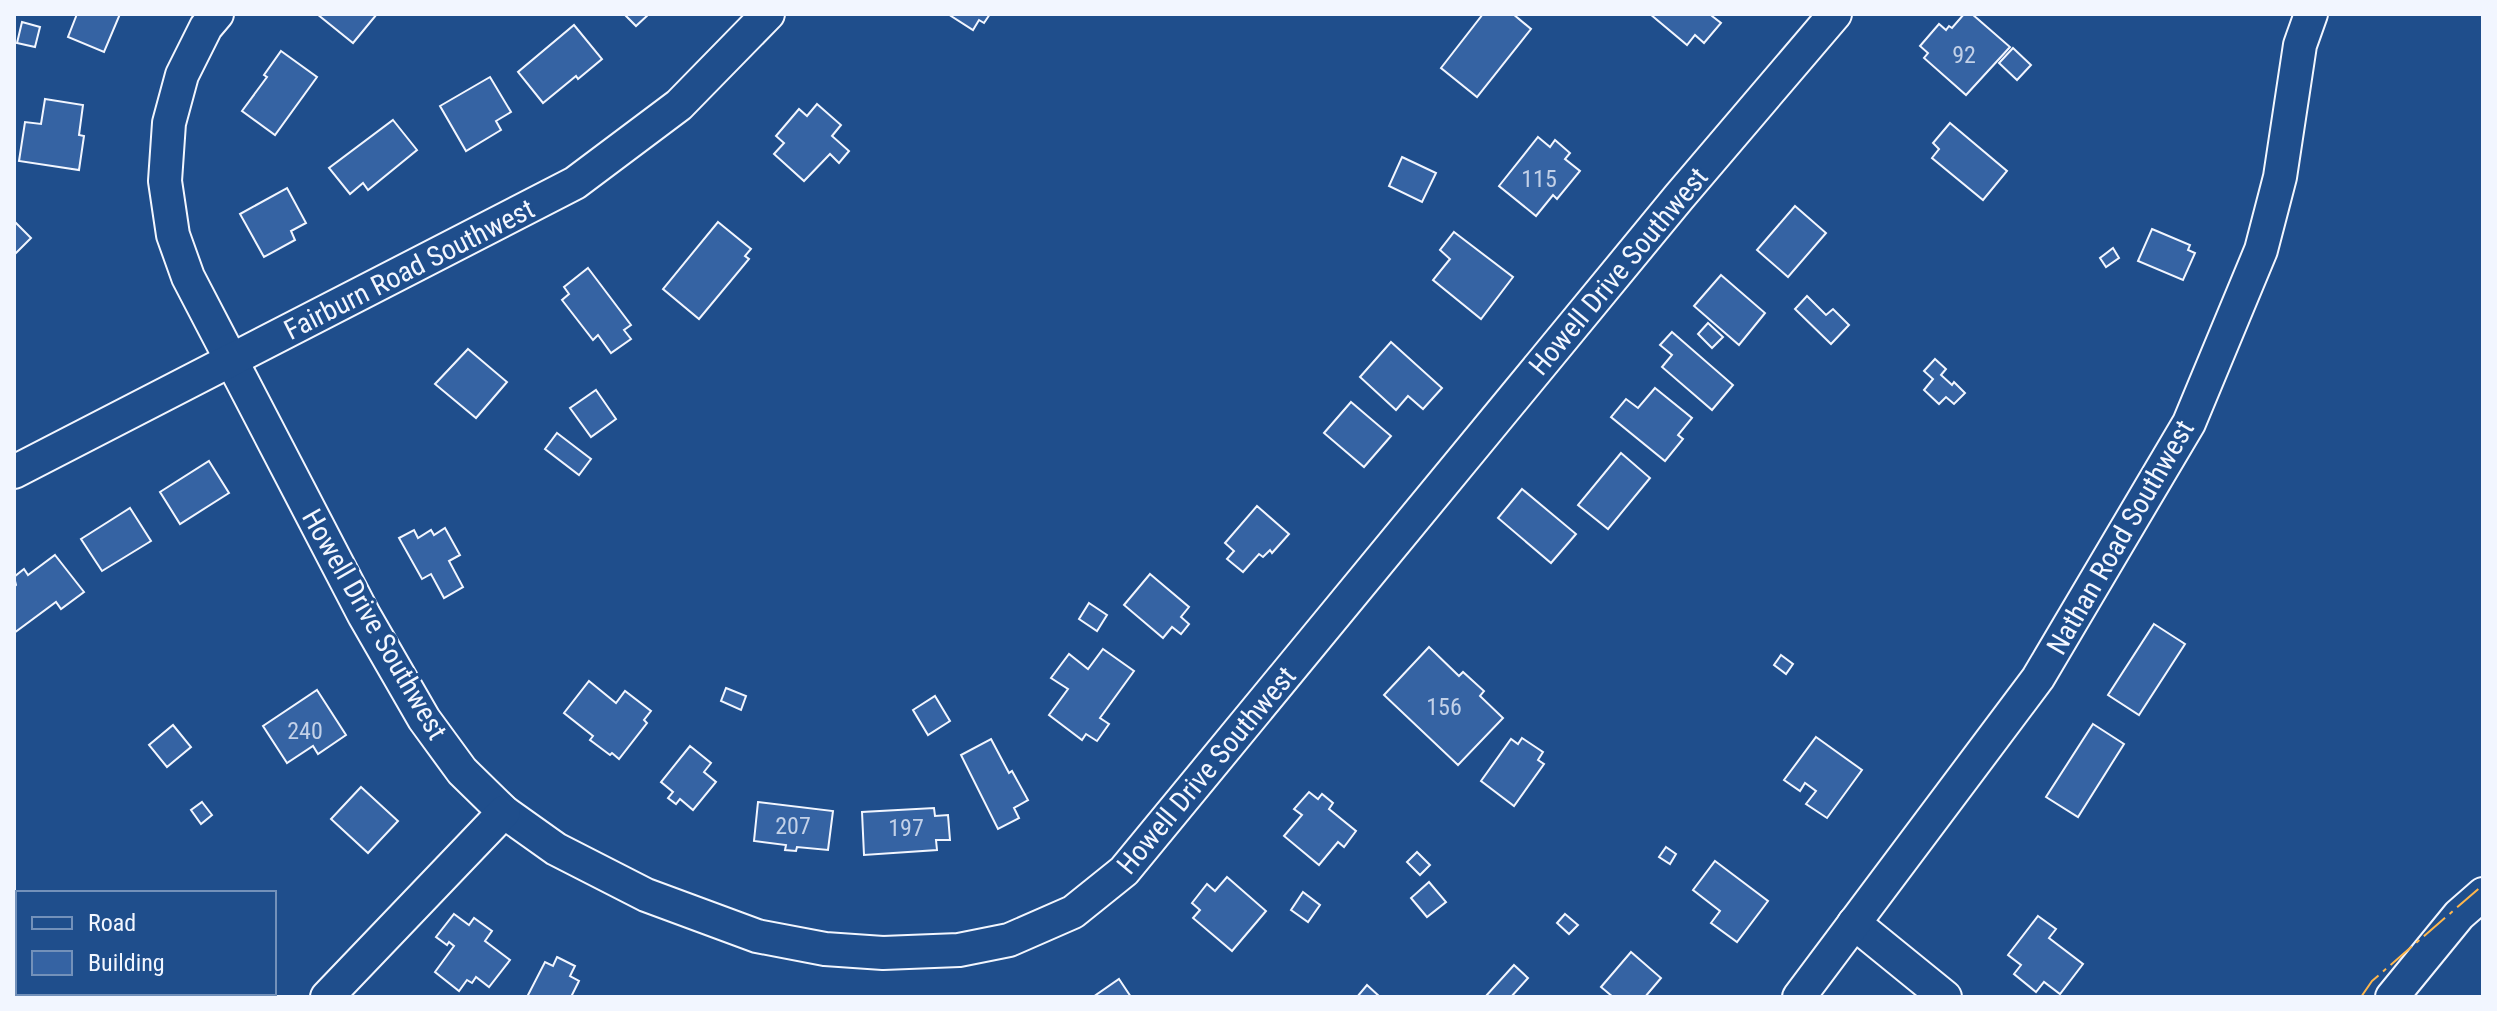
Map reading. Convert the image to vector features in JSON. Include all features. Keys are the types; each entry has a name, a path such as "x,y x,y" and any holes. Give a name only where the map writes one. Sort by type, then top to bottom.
{"street":[{"name":"Howell Drive Southwest","path":"217,14 206,27 182,75 169,123 165,181 173,235 188,277 231,361 364,615 424,719 462,771 504,812 556,849 646,895 757,936 825,949 883,953 959,950 1009,940 1073,912 1124,871 1679,197 1835,14"},
{"name":"Fairburn Road Southwest","path":"14,472 575,183 679,105 768,14"},
{"name":"Nathan Road Southwest","path":"1799,997 2038,678 2189,423 2261,250 2280,177 2300,45 2311,14"},
{"path":"327,997 504,812"},
{"path":"2392,997 2459,915 2483,894"},
{"path":"1854,923 1945,997"}],"building":[{"path":"77,14 120,14 104,52 68,37"},
{"path":"317,14 377,14 353,43"},
{"path":"624,14 649,14 636,26"},
{"path":"948,14 990,14 984,23 979,20 973,30"},
{"path":"1483,14 1513,14 1531,29 1477,97 1441,68"},
{"path":"1650,14 1713,14 1721,23 1704,43 1695,35 1687,45"},
{"path":"1964,14 1972,14 2010,47 1966,95 1924,58 1928,53 1920,46 1939,24 1946,30 1949,26 1952,28"},
{"path":"22,22 40,27 35,47 17,43"},
{"path":"574,25 602,59 543,103 518,72"},
{"path":"2013,48 2031,65 2017,80 1999,63"},
{"path":"281,51 317,77 275,135 242,111 267,77 264,75"},
{"path":"490,77 511,112 496,121 501,130 466,151 440,106"},
{"path":"45,99 83,105 79,135 84,136 79,170 19,161 25,122 41,124"},
{"path":"817,104 841,125 832,136 849,151 839,163 830,154 804,181 774,154 784,143 776,136 799,109 807,116"},
{"path":"393,120 417,150 368,190 363,183 350,194 329,168"},
{"path":"1950,123 2007,171 1983,200 1932,158 1939,149 1933,143"},
{"path":"1538,137 1550,147 1555,140 1570,153 1565,159 1580,171 1557,199 1553,195 1536,216 1499,186"},
{"path":"1402,157 1436,173 1422,202 1389,186"},
{"path":"287,188 306,223 291,231 295,240 264,257 240,214"},
{"path":"1795,206 1826,233 1788,277 1757,250"},
{"path":"14,221 31,238 14,255"},
{"path":"718,222 751,249 745,256 749,259 699,319 663,289"},
{"path":"2152,229 2190,245 2188,250 2195,253 2183,280 2138,261"},
{"path":"1454,232 1513,277 1481,319 1433,280 1450,259 1440,250"},
{"path":"2113,248 2119,258 2106,267 2100,258"},
{"path":"588,268 631,325 624,330 631,339 611,353 598,335 593,340 562,300 569,294 564,287"},
{"path":"1721,275 1765,313 1739,345 1694,306"},
{"path":"1807,296 1826,315 1833,309 1849,325 1831,344 1795,309"},
{"path":"1708,323 1723,337 1712,348 1698,334"},
{"path":"1672,332 1733,385 1712,410 1662,367 1672,355 1660,345"},
{"path":"1391,342 1442,388 1423,409 1408,396 1396,410 1360,377"},
{"path":"468,349 507,382 476,418 435,384"},
{"path":"1935,359 1946,369 1941,375 1965,393 1954,404 1946,397 1939,404 1924,390 1933,379 1924,371"},
{"path":"1655,388 1692,418 1678,435 1683,439 1665,461 1611,417 1626,399 1638,408"},
{"path":"596,390 616,419 591,437 570,408"},
{"path":"1351,402 1391,436 1364,467 1324,433"},
{"path":"557,433 591,459 579,475 545,449"},
{"path":"1621,453 1650,478 1608,529 1578,505"},
{"path":"209,461 229,493 180,524 160,492"},
{"path":"1522,489 1576,534 1551,563 1498,518"},
{"path":"1257,506 1289,534 1272,553 1270,550 1263,557 1259,554 1243,572 1227,559 1234,551 1225,543"},
{"path":"130,508 151,541 102,571 81,539"},
{"path":"445,528 460,555 449,561 463,587 444,598 431,574 422,579 399,538 414,530 418,538 431,530 434,535"},
{"path":"55,555 84,592 61,609 56,602 14,633 14,577 24,569 28,575"},
{"path":"1150,574 1189,607 1181,617 1189,624 1181,634 1172,627 1163,638 1124,605"},
{"path":"1089,603 1107,615 1097,631 1079,619"},
{"path":"2154,624 2185,644 2139,715 2108,695"},
{"path":"1429,647 1459,676 1463,672 1484,691 1480,696 1503,718 1458,765 1384,695"},
{"path":"1103,649 1134,671 1100,718 1109,724 1097,741 1086,734 1082,740 1049,715 1068,689 1051,678 1069,654 1088,669"},
{"path":"1781,655 1793,664 1786,674 1774,665"},
{"path":"589,681 616,703 625,691 651,711 644,720 647,723 619,759 590,740 593,736 564,713"},
{"path":"726,688 746,696 741,710 721,701"},
{"path":"317,690 346,735 318,754 313,746 287,763 263,726"},
{"path":"935,696 950,721 928,735 913,710"},
{"path":"2093,724 2124,744 2078,817 2046,797"},
{"path":"173,725 191,747 167,767 149,745"},
{"path":"1816,737 1862,770 1827,818 1806,804 1816,791 1805,783 1800,791 1784,780"},
{"path":"1522,738 1543,752 1538,760 1544,764 1514,806 1481,781 1511,739 1518,744"},
{"path":"991,739 1028,800 1014,808 1019,818 998,829 961,755"},
{"path":"690,746 711,763 704,772 716,782 693,810 680,799 676,804 668,798 673,792 661,782"},
{"path":"361,787 398,821 368,853 331,819"},
{"path":"1309,792 1318,799 1322,794 1333,803 1329,809 1356,831 1344,847 1338,842 1319,865 1284,836 1302,815 1294,809"},
{"path":"202,802 212,815 201,824 191,810"},
{"path":"758,802 833,811 828,850 797,847 796,851 785,850 786,845 754,841"},
{"path":"934,808 935,816 948,815 950,840 936,840 937,850 864,855 862,812"},
{"path":"1666,847 1676,854 1670,864 1659,857"},
{"path":"1417,852 1430,865 1420,875 1407,862"},
{"path":"1715,861 1768,901 1737,942 1711,923 1720,911 1693,890"},
{"path":"1227,877 1266,911 1232,951 1193,918 1200,910 1192,903 1207,884 1215,891"},
{"path":"1429,882 1446,902 1427,917 1411,898"},
{"path":"1303,892 1320,905 1308,922 1291,910"},
{"path":"454,914 469,925 474,918 492,931 485,941 510,960 489,987 476,977 472,983 467,980 459,991 435,972 454,946 436,937"},
{"path":"1565,914 1578,925 1569,934 1557,923"},
{"path":"2038,916 2056,929 2049,938 2083,964 2060,994 2044,982 2036,992 2014,974 2021,965 2008,955"},
{"path":"1631,952 1661,978 1645,997 1613,997 1601,987"},
{"path":"557,957 575,966 570,976 579,981 571,997 527,997 545,962 553,966"},
{"path":"1514,965 1528,978 1511,997 1485,997"},
{"path":"1119,979 1131,997 1093,997"},
{"path":"1367,985 1380,997 1357,997"},
{"path":"214,995 216,997 155,997"}],"power":[{"path":"2361,997 2372,981 2483,885"}]}
